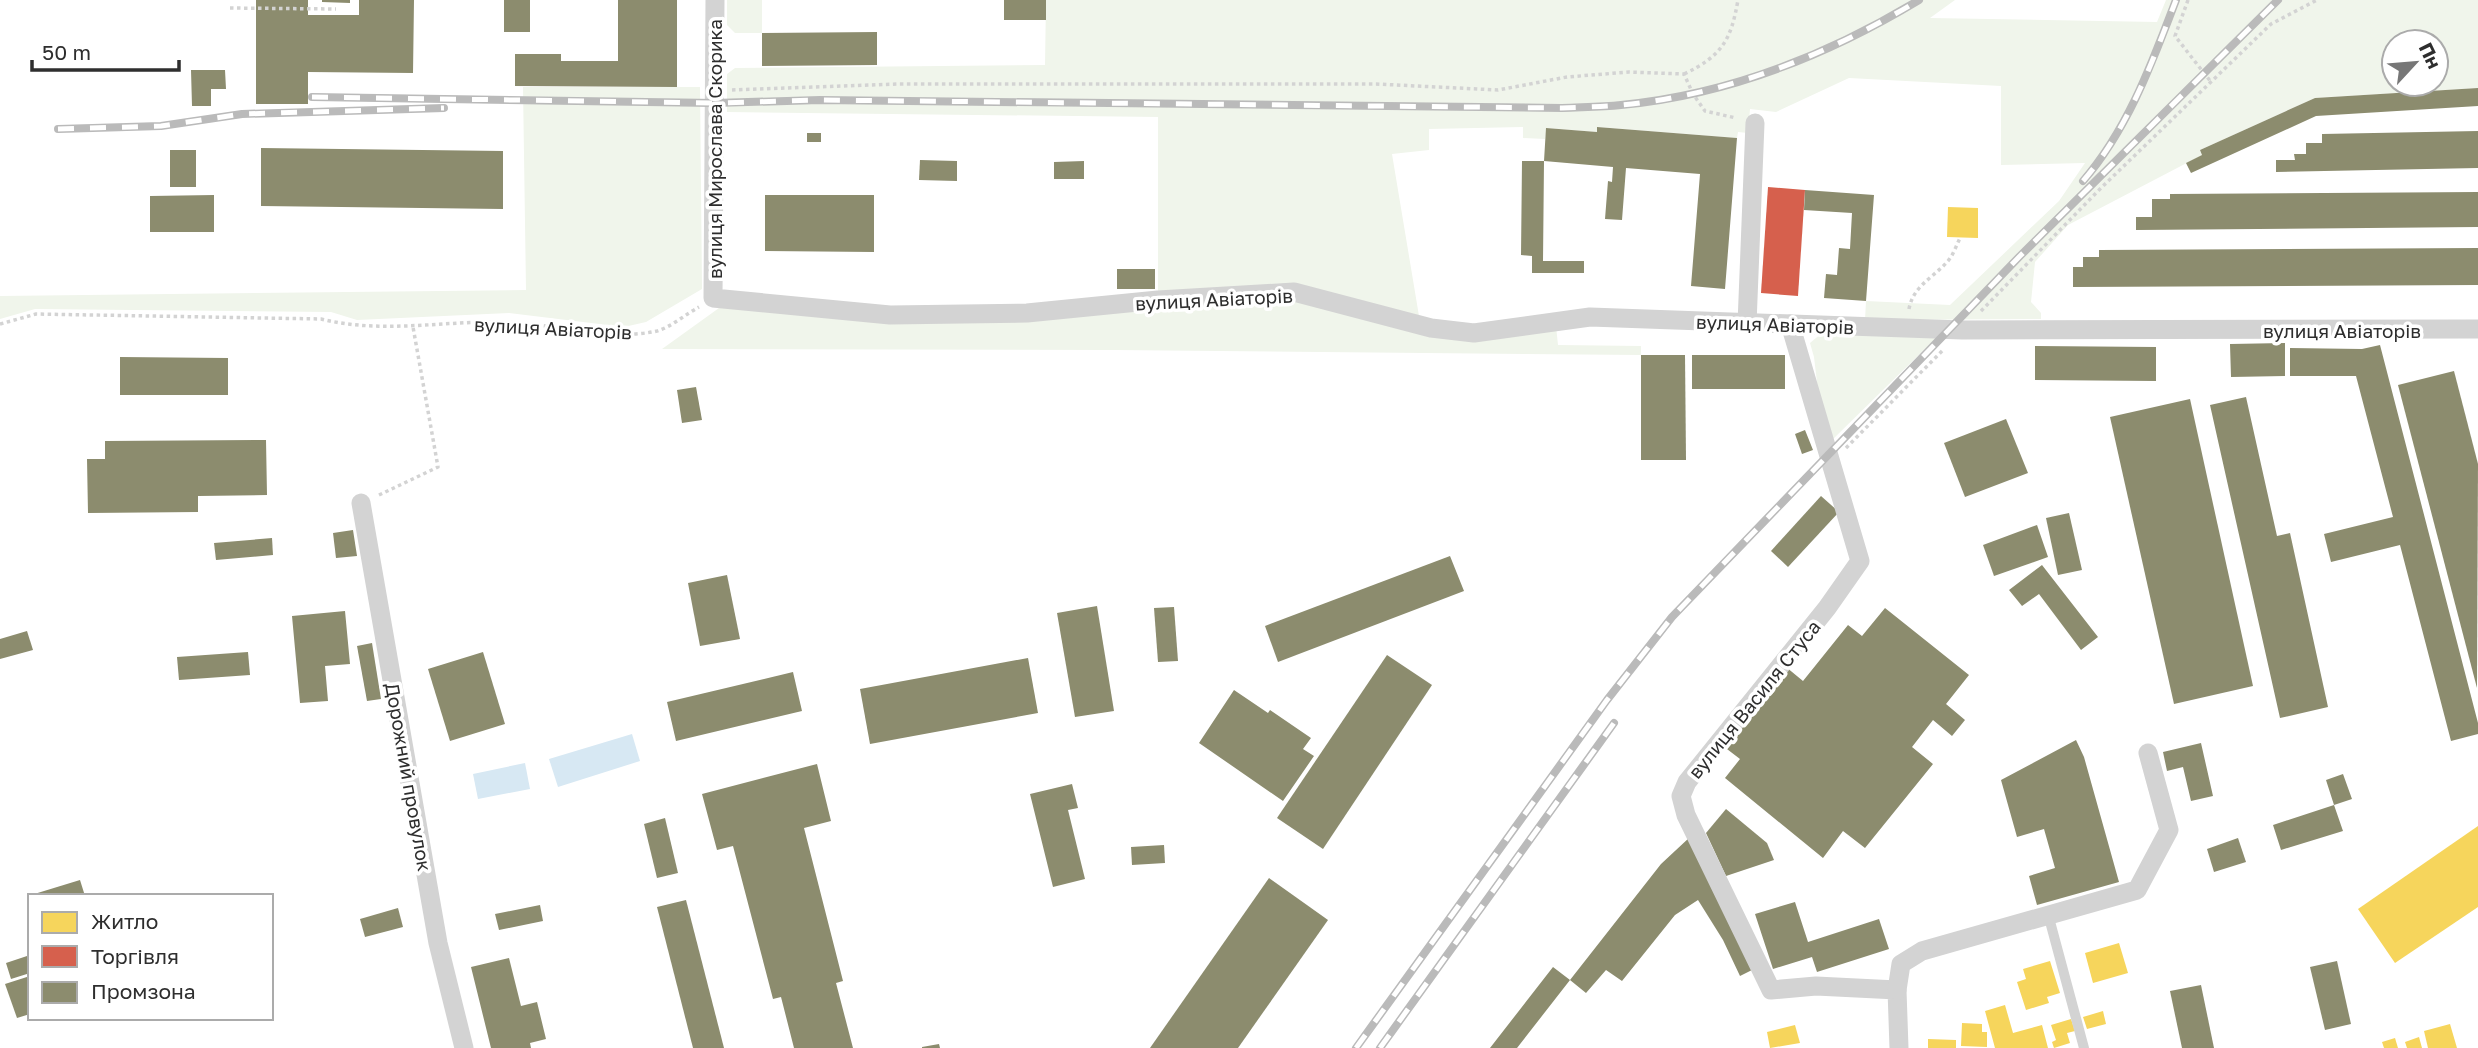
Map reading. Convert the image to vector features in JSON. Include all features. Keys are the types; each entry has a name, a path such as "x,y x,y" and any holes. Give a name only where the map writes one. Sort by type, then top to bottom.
{"street":[{"name":"вулиця Мирослава Скорика","path":"713,298 715,0"},
{"path":"1747,324 1755,123"},
{"name":"вулиця Авіаторів","path":"713,298 890,315 1027,313 1158,300 1294,292 1431,328 1474,333 1590,317 1962,330 2478,329"},
{"name":"вулиця Василя Стуса","path":"1790,324 1860,561 1827,608 1687,782 1681,796 1686,815 1771,990 1816,986 1897,990"},
{"name":"Дорожний провулок","path":"361,503 438,943 464,1048"},
{"path":"1899,1048 1897,990 1901,964 1922,951 2137,890 2169,830 2148,753"}],"lane":[{"path":"2048,914 2084,1048"}],"path":[{"path":"715,90 898,84 1376,84 1498,90 1567,77 1629,72 1684,74 1707,63 1732,32 1738,0"},
{"path":"2188,0 2175,36 2211,82"},
{"path":"1830,464 2101,188 2271,24 2317,0"},
{"path":"230,8 336,9"},
{"path":"1684,74 1705,111 1755,123"},
{"path":"1889,328 1907,318 1910,299 1922,284 1948,261 1960,238"},
{"name":"вулиця Авіаторів","path":"0,324 36,314 321,319 346,326 413,327 502,322 626,334 659,330 713,298"},
{"path":"361,503 438,467 413,327"}],"shaded area":[{"path":"727,0 762,0 762,33 735,33 727,25"},
{"path":"1046,0 1955,0 1930,18 2157,22 2166,0 2478,0 2478,88 2450,90 2450,28 2380,28 2380,94 2315,98 2200,150 2202,155 2068,225 2035,262 2031,302 2041,313 2041,319 1865,320 1866,301 1950,305 2059,201 2085,163 2001,165 2001,86 1849,78 1776,112 1750,109 1748,133 1738,132 1737,138 1598,127 1597,132 1547,128 1545,139 1523,138 1523,127 1429,129 1429,150 1392,154 1419,316 1297,285 1158,293 1158,117 727,112 727,74 735,68 1045,65"},
{"path":"523,87 700,87 702,289 646,322 624,327 509,313 357,320 331,312 35,309 0,319 0,296 526,290"},
{"path":"1294,299 1428,336 1556,326 1558,345 1641,346 1641,355 662,349 719,308 1158,307"},
{"path":"1822,333 1940,334 1830,442 1820,407 1810,343"}],"water":[{"path":"632,734 640,761 558,787 549,759"},
{"path":"525,763 530,789 478,799 473,774"}],"building: Житло":[{"path":"1948,207 1978,208 1978,238 1947,237"},
{"path":"2478,826 2478,907 2395,963 2358,909"},
{"path":"2119,943 2128,973 2093,983 2085,953"},
{"path":"2050,961 2060,993 2047,997 2049,1003 2026,1010 2017,982 2026,979 2023,969"},
{"path":"2005,1005 2013,1033 2042,1025 2048,1048 1995,1048 1985,1011"},
{"path":"2103,1011 2106,1024 2087,1029 2083,1017"},
{"path":"2071,1019 2075,1031 2067,1033 2070,1043 2054,1048 2052,1042 2056,1040 2051,1025"},
{"path":"1962,1023 1982,1024 1982,1032 1987,1032 1987,1047 1961,1046"},
{"path":"2450,1024 2457,1048 2428,1048 2424,1031"},
{"path":"1795,1025 1800,1043 1770,1048 1767,1032"},
{"path":"2419,1037 2422,1048 2407,1048 2405,1042"},
{"path":"2395,1038 2398,1048 2384,1048 2382,1042"},
{"path":"1928,1039 1956,1040 1956,1048 1928,1048"}],"building: Торгівля":[{"path":"1768,187 1805,190 1798,296 1761,293"}],"building: Промзона":[{"path":"256,0 308,0 308,15 359,15 359,0 414,0 413,73 308,72 308,104 256,104"},
{"path":"350,0 350,3 322,2"},
{"path":"504,0 530,0 530,32 504,32"},
{"path":"618,0 677,0 677,87 515,86 515,54 561,54 561,61 618,61"},
{"path":"1004,0 1046,0 1046,20 1004,20"},
{"path":"877,32 877,65 762,66 762,33"},
{"path":"191,70 225,70 226,89 211,89 211,106 192,106"},
{"path":"2478,88 2478,106 2316,116 2191,173 2186,163 2202,155 2200,150 2315,98 2380,94 2380,98 2450,98 2450,90"},
{"path":"1597,127 1737,138 1725,289 1691,286 1700,174 1626,168 1622,220 1605,219 1608,181 1612,182 1613,167 1544,161 1546,128 1597,132"},
{"path":"2478,131 2478,168 2276,172 2276,160 2295,160 2294,154 2306,154 2306,143 2322,143 2322,134"},
{"path":"807,133 821,133 821,142 807,142"},
{"path":"261,148 503,151 503,209 261,206"},
{"path":"170,150 196,150 196,187 170,187"},
{"path":"920,160 957,161 957,181 919,180"},
{"path":"1084,161 1084,179 1054,179 1054,162"},
{"path":"1522,161 1544,161 1543,261 1584,261 1584,273 1532,273 1532,256 1521,255"},
{"path":"1805,190 1874,195 1866,301 1824,298 1826,274 1837,275 1839,248 1850,249 1852,213 1804,210"},
{"path":"2478,192 2478,227 2136,230 2136,217 2152,217 2152,199 2170,199 2170,194"},
{"path":"214,195 214,232 150,232 150,196"},
{"path":"765,195 874,195 874,252 765,251"},
{"path":"2478,248 2478,285 2073,287 2073,267 2083,267 2083,257 2099,257 2099,250"},
{"path":"1117,269 1155,269 1155,289 1117,289"},
{"path":"2285,343 2285,376 2231,377 2230,344"},
{"path":"2380,345 2478,723 2478,734 2451,741 2400,545 2331,562 2324,534 2393,517 2356,376 2290,376 2290,348 2362,349"},
{"path":"2035,346 2156,347 2156,381 2035,380"},
{"path":"1641,355 1685,355 1686,460 1641,460"},
{"path":"1692,355 1785,355 1785,389 1692,389"},
{"path":"120,357 228,358 228,395 120,395"},
{"path":"2454,371 2478,464 2477,688 2398,385"},
{"path":"696,387 702,420 682,423 677,390"},
{"path":"2246,397 2277,536 2290,533 2328,707 2280,718 2210,405"},
{"path":"2190,399 2253,686 2174,704 2110,417"},
{"path":"2006,419 2028,473 1965,497 1944,443"},
{"path":"1805,430 1813,450 1802,454 1795,434"},
{"path":"266,440 267,495 198,496 198,512 88,513 87,459 105,459 105,441"},
{"path":"1821,496 1839,512 1788,567 1771,551"},
{"path":"2069,513 2082,570 2058,575 2046,518"},
{"path":"2037,525 2048,557 1994,576 1983,545"},
{"path":"353,530 357,556 336,558 333,533"},
{"path":"272,538 273,555 216,560 214,543"},
{"path":"1450,556 1464,591 1278,662 1265,626"},
{"path":"2042,565 2098,637 2081,650 2039,594 2022,606 2009,590"},
{"path":"727,575 740,639 700,646 688,583"},
{"path":"1097,606 1114,711 1075,717 1057,613"},
{"path":"1174,607 1178,661 1158,662 1154,608"},
{"path":"1885,608 1969,675 1946,704 1965,720 1952,736 1933,720 1912,747 1933,764 1865,848 1843,831 1823,858 1725,778 1740,759 1723,746 1786,667 1803,681 1848,625 1862,636"},
{"path":"345,611 350,664 325,666 328,701 300,703 292,616"},
{"path":"27,631 33,650 0,659 0,639"},
{"path":"372,643 381,699 367,701 357,646"},
{"path":"248,652 250,675 179,680 177,657"},
{"path":"483,652 505,724 450,741 428,669"},
{"path":"1387,655 1432,685 1323,849 1277,818"},
{"path":"1028,658 1038,713 870,744 860,689"},
{"path":"793,672 802,711 676,741 667,702"},
{"path":"1234,690 1311,738 1303,749 1314,756 1283,801 1199,743"},
{"path":"2076,740 2084,757 2119,882 2037,905 2029,876 2055,868 2044,829 2017,837 2001,780"},
{"path":"2201,743 2213,796 2191,801 2183,767 2167,771 2163,752"},
{"path":"817,764 831,821 804,828 843,981 836,983 853,1048 794,1048 781,997 773,999 733,846 717,850 702,794"},
{"path":"2343,774 2352,799 2334,805 2326,780"},
{"path":"1072,784 1078,808 1068,810 1085,879 1053,887 1030,794"},
{"path":"2334,805 2343,831 2281,850 2273,825"},
{"path":"1726,809 1767,843 1774,860 1726,876 1706,833"},
{"path":"665,818 678,873 657,878 644,824"},
{"path":"1690,837 1754,969 1740,976 1723,940 1698,900 1675,915 1622,981 1606,970 1586,993 1570,980 1661,864"},
{"path":"2238,838 2246,862 2214,872 2207,849"},
{"path":"1164,845 1165,863 1132,865 1131,847"},
{"path":"1269,878 1328,920 1238,1048 1150,1048"},
{"path":"80,880 84,894 34,894"},
{"path":"686,900 724,1048 693,1048 657,907"},
{"path":"1795,902 1808,942 1879,919 1889,949 1817,972 1812,957 1773,969 1755,914"},
{"path":"540,905 543,921 499,930 495,914"},
{"path":"398,908 403,927 365,937 360,919"},
{"path":"28,956 28,974 11,979 6,963"},
{"path":"509,958 521,1006 537,1002 546,1039 530,1043 531,1048 491,1048 471,967"},
{"path":"2337,961 2351,1024 2325,1030 2310,967"},
{"path":"1553,967 1570,980 1517,1048 1490,1048"},
{"path":"28,977 28,1015 17,1018 5,984"},
{"path":"2201,985 2214,1048 2182,1048 2170,991"},
{"path":"939,1044 940,1048 922,1048 922,1047"}],"railway":[{"path":"312,97 715,103 820,100 1562,108 1606,106 1661,100 1738,82 1813,55 1919,0"},
{"path":"2083,181 2099,161 2126,117 2148,71 2176,0"},
{"path":"1356,1048 1607,700 1672,617 2020,256 2278,0"},
{"path":"58,129 161,126 242,114 444,108"},
{"path":"1380,1048 1614,723"}]}
